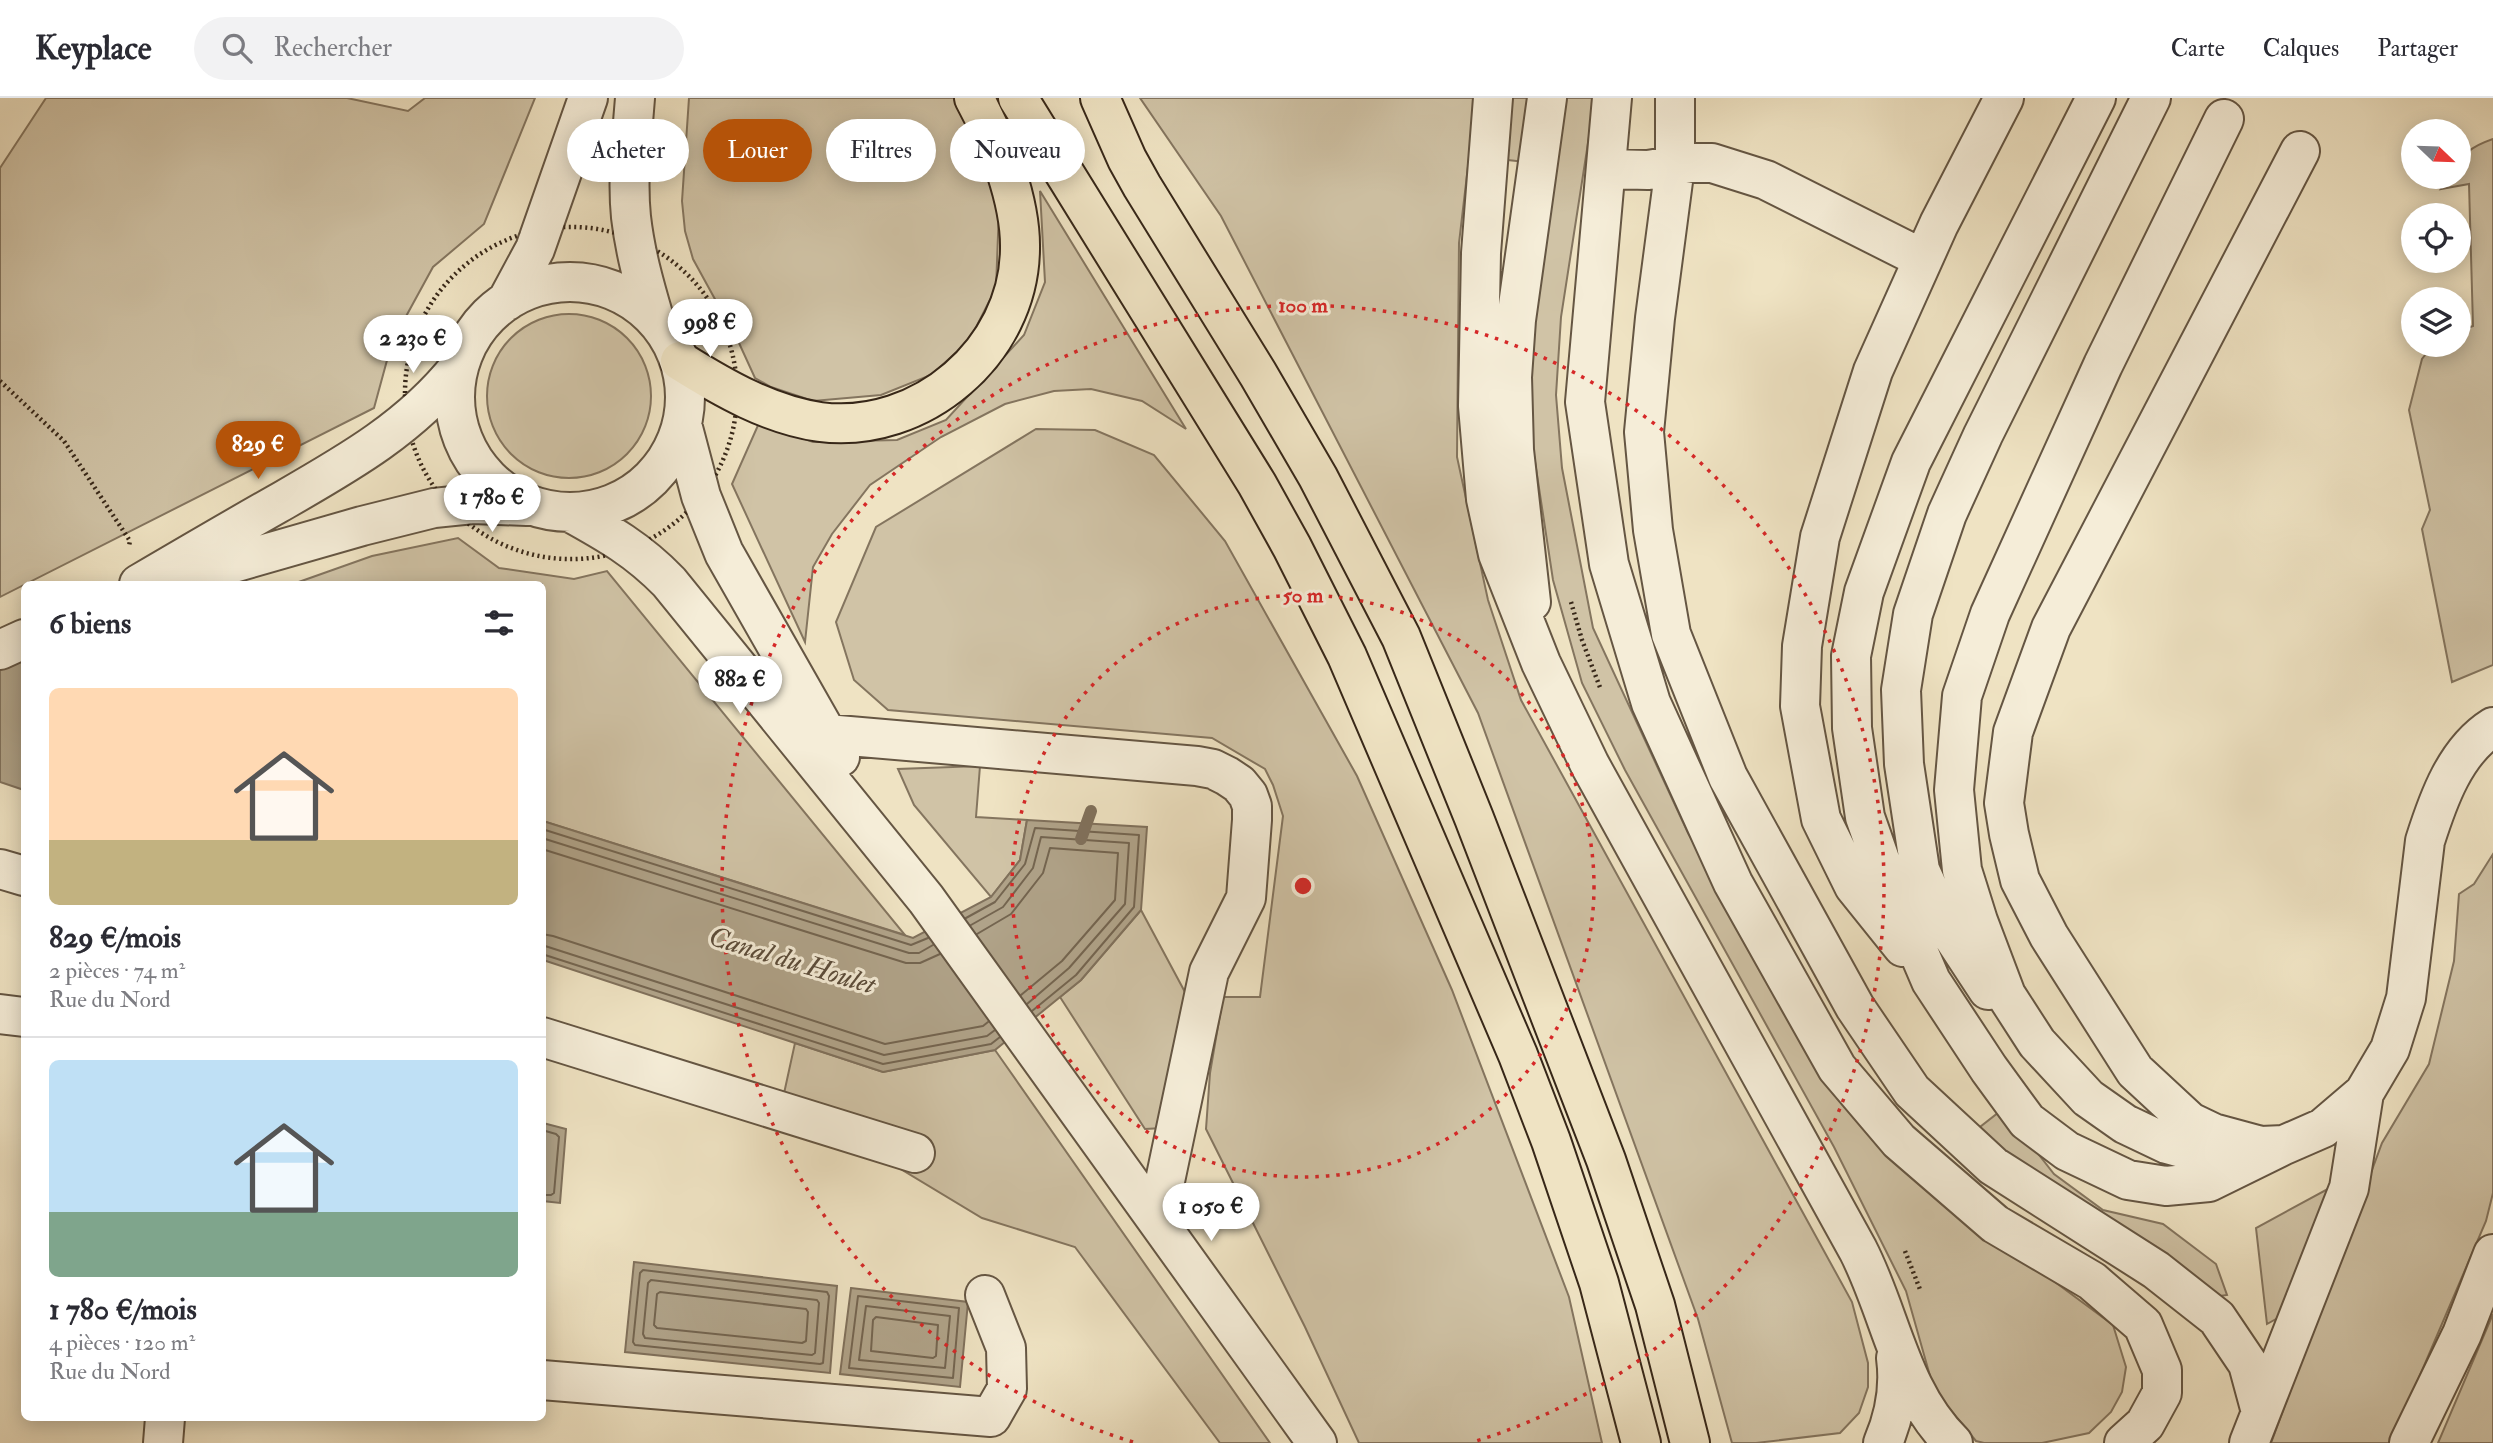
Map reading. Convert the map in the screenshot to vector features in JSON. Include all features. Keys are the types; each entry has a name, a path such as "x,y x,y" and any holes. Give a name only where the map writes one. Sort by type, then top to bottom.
{"highway":[{"path":"680,361 737,394 764,406 823,422 862,422 894,415 922,404 956,381 975,363 999,327 1009,306 1019,267 1017,210 1001,160 974,98"},
{"path":"1018,98 1257,484 1347,656 1500,1012 1551,1141 1599,1283 1641,1443"},
{"path":"1100,98 1142,186 1258,374 1340,516 1401,637 1606,1160 1654,1305 1688,1436"}],"street":[{"path":"507,300 535,249 588,98"},
{"path":"635,98 631,214 638,263 654,317"},
{"path":"1493,98 1479,287 1479,437 1486,499 1498,554 1541,663 1590,765 1858,1250 1878,1293 1895,1345 1921,1404 1953,1443"},
{"path":"1541,663 1529,591 1514,450 1512,377 1516,320 1547,98"},
{"path":"1612,98 1585,402 1609,564 1651,704 1733,883 1837,1068 1899,1141 1995,1224 2092,1282 2143,1325 2162,1370 2162,1393 2145,1424 2124,1443"},
{"path":"1675,98 1675,166 1655,318 1644,432 1653,530 1671,634 1728,777 1855,1007 1912,1091 1993,1166 2156,1270 2217,1318 2248,1364 2255,1428"},
{"path":"2004,98 1938,224 1873,371 1819,537 1802,646 1800,706 1821,819 1854,886 1931,981 2027,1121 2067,1151 2128,1180 2166,1185 2209,1182 2323,1128 2364,1093 2390,1049 2406,998 2425,841 2432,818 2441,795 2465,755 2483,733 2493,727"},
{"path":"1931,981 1884,871 1865,817 1852,728 1851,656 1864,592 1911,462 2096,98"},
{"path":"2151,98 1983,435 1947,514 1913,614 1901,690 1904,764 1920,870 1944,923 1984,986 2088,1098 2124,1124 2167,1144 2225,1160 2284,1145"},
{"path":"2037,1043 2006,995 1962,870 1954,790 1962,696 1990,614 2012,564 2103,365 2224,119"},
{"path":"2284,1145 2261,1146 2213,1133 2190,1122 2135,1071 2049,936 2020,880 2004,803 2013,732 2051,628 2300,151"},
{"path":"1606,169 1648,170 1712,163 1766,180 1923,259"},
{"path":"170,581 434,508 473,504 551,509 607,506 641,488 667,460 682,424 685,386 680,361 672,342 654,317 625,295 602,286 577,281 540,285 507,300 480,325 467,345 459,367 455,404 459,429 468,452 482,472 500,489 551,509 619,539 645,558 669,582 926,899 1317,1443"},
{"path":"133,569 369,450 439,393 459,367"},
{"path":"682,424 701,496 724,553 827,734 926,899"},
{"path":"0,650 21,640"},
{"path":"827,734 1197,766 1213,769 1227,776 1239,784 1248,795 1252,806 1252,820 1247,898 1209,972 1157,1219"},
{"path":"0,869 21,875"},
{"path":"0,1014 21,1017"},
{"path":"546,1038 915,1153"},
{"path":"2255,1428 2350,1188 2364,1093"},
{"path":"2409,1443 2462,1334 2493,1254"},
{"path":"546,1380 991,1417 1007,1389 1006,1348 985,1295"},
{"path":"1883,1443 1890,1426 1898,1390 1895,1345"},
{"path":"163,1443 164,1421"}],"path":[{"path":"406,409 407,370 412,345 435,299 451,279 481,254 503,242 529,233"},
{"path":"672,262 691,279 714,309 729,344 735,369"},
{"path":"0,381 64,441 130,541 133,569"},
{"path":"412,440 418,458 436,491"},
{"path":"466,522 498,543 533,555 570,559 608,555"}],"shaded area":[{"path":"46,98 347,98 408,111 425,98 535,98 484,224 433,267 392,342 374,408 32,581 21,581 21,586 0,597 0,168"},
{"path":"689,98 955,98 965,119 950,119 950,182 989,182 999,209 996,288 969,341 931,375 881,395 813,401 771,387 755,378 693,259 685,231 682,201 683,182 689,182"},
{"path":"1140,98 1476,98 1459,243 1457,457 1488,600 1521,700 1852,1302 1868,1363 1868,1387 1859,1413 1840,1433 1756,1443 1732,1443 1698,1319 1478,713 1221,216"},
{"path":"1507,98 1534,98 1525,162 1499,159"},
{"path":"1565,98 1595,98 1561,317 1556,395 1562,468 1593,628 1688,833 1811,1052 1966,1216 2113,1325 2126,1367 2122,1392 2111,1412 2089,1433 2042,1443 1976,1441 1934,1390 1906,1291 1834,1147 1625,770 1582,683 1553,580 1532,442 1530,351"},
{"path":"2493,139 2493,665 2452,682 2422,529 2430,510 2409,410 2424,357 2471,357 2473,326 2469,189 2471,150"},
{"path":"1040,191 1186,429 1142,401 1091,389 1054,391 1005,404 941,437 870,485 832,534 813,567 805,642 732,484 759,423 813,442 897,440 946,420 1024,335 1045,282"},
{"path":"569,314 600,320 627,338 645,365 651,396 645,427 627,454 600,472 569,478 538,472 511,454 493,427 487,396 493,365 511,338 538,320"},
{"path":"1036,429 1095,430 1154,455 1225,541 1357,776 1452,990 1569,1297 1602,1443 1359,1443 1305,1327 1206,1129 1210,1073 1223,997 1260,997 1283,816 1265,769 1212,738 888,710 854,680 836,622 876,527"},
{"path":"458,538 499,568 574,579 607,571 905,935 546,822 546,581 301,581 372,556"},
{"path":"980,766 976,817 1027,820 1020,860 991,897 914,805 898,769"},
{"path":"2493,854 2493,1193 2486,1221 2391,1443 2271,1443 2382,1143 2429,1064 2454,961 2459,894 2474,884"},
{"path":"1141,910 1186,994 1163,1128 1145,1129 1060,997 1081,980"},
{"path":"795,1043 883,1072 995,1050 1270,1443 1220,1443 1075,1247 982,1218 783,1098"},
{"path":"2003,1109 2054,1174 2103,1210 2163,1224 2216,1264 2227,1295 2213,1297 1971,1134"},
{"path":"2337,1184 2285,1314 2267,1324 2256,1228"},
{"path":"2493,1314 2493,1443 2438,1443"}],"water":[{"path":"0,641 21,652 21,789 0,782"},
{"path":"1027,820 1147,827 1141,910 1081,980 995,1050 883,1072 546,961 546,822 913,938 991,897 1020,860"},
{"path":"546,1124 566,1129 560,1203 546,1201"},
{"path":"634,1262 837,1286 830,1373 625,1352"},
{"path":"851,1288 968,1302 960,1387 840,1374"}],"waterway":[{"name":"Canal du Houlet","path":"1081,839 1091,811"}]}
